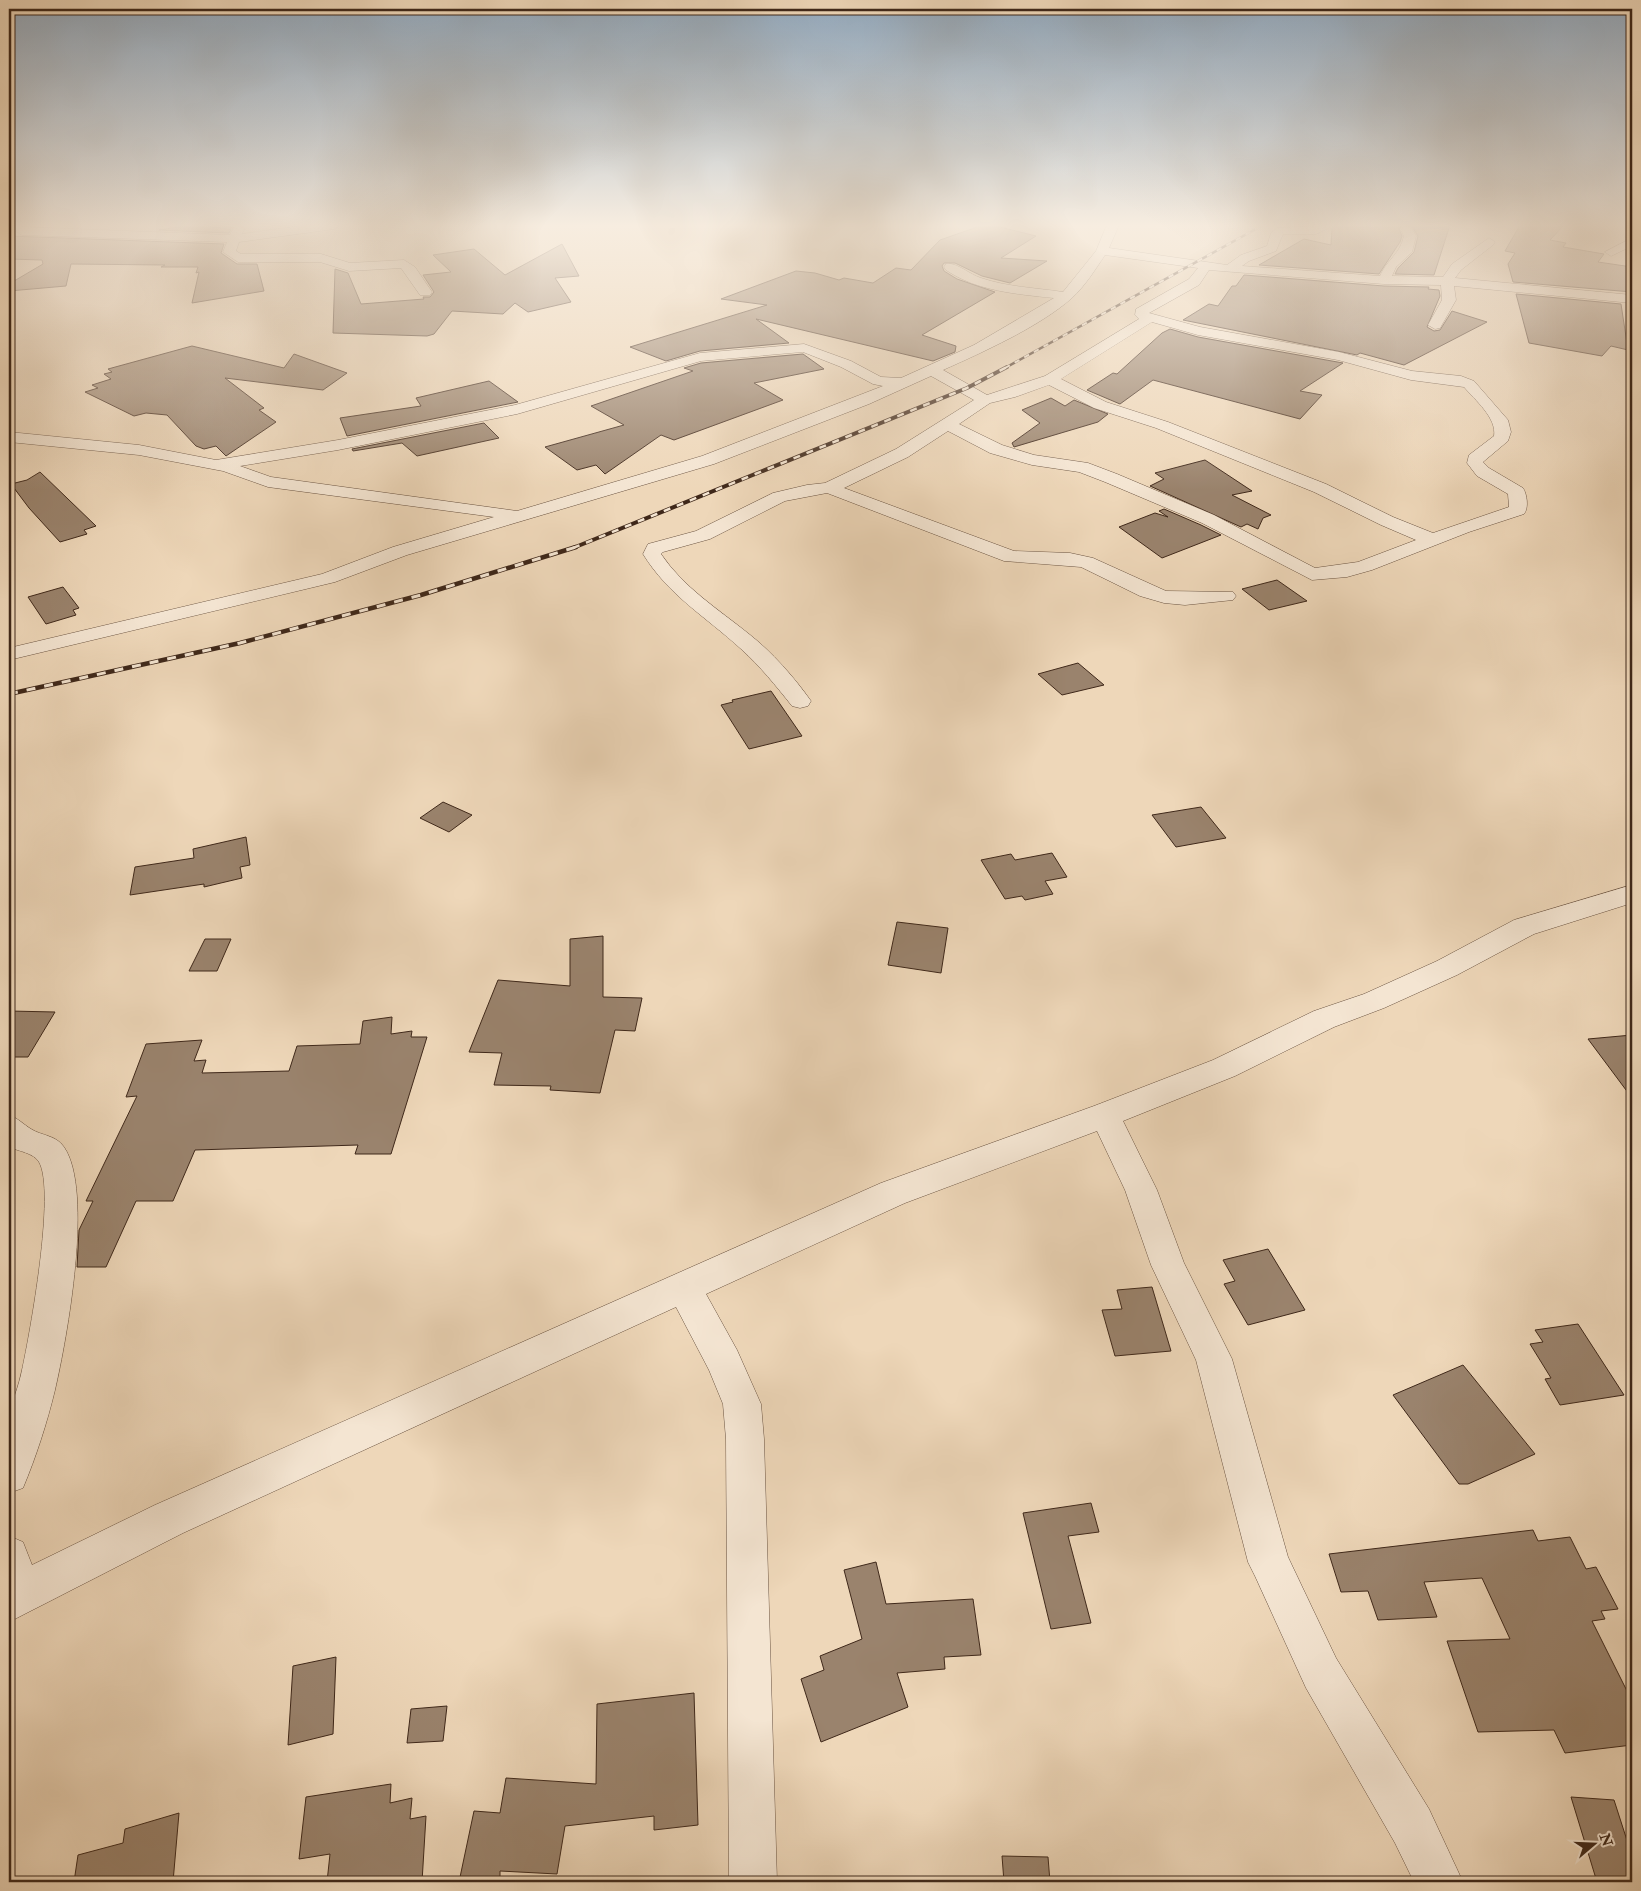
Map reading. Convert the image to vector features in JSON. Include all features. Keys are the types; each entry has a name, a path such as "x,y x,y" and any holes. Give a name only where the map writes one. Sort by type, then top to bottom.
{"street":[{"path":"9,654 328,578 400,551 708,460 863,401 904,383 979,348 1041,313"},
{"path":"946,423 996,449 1032,460 1082,467 1111,478 1216,523 1312,574 1347,571 1366,566 1518,510 1517,492 1483,472 1475,464 1475,459 1496,444 1502,438 1503,432 1502,423 1469,384 1455,380 1411,375 1339,356 1198,331 1148,319 1142,313"},
{"path":"1434,325 1441,313"},
{"path":"800,701 762,657 741,638 679,590 659,566 652,554 655,548 703,535 779,498 807,490 829,488 902,453 946,423 985,400 1010,394 1050,379 1120,338 1148,319"},
{"path":"216,465 338,445 509,411 700,357 804,348 846,364 878,381 904,383"},
{"path":"932,370 985,400"},
{"path":"1050,379 1100,405 1162,425 1320,488 1387,522 1434,540"},
{"path":"9,437 139,450 216,465 268,482 521,515"},
{"path":"829,488 945,532 984,549 1011,557 1070,559 1086,562 1147,592 1164,597 1185,599 1226,596"},
{"path":"12,1583 169,1519 893,1193 1105,1115 1224,1068 1324,1019 1374,1001 1448,968 1524,928 1632,894"},
{"path":"1105,1115 1141,1190 1168,1265 1214,1359 1269,1562 1321,1673 1412,1826 1439,1882"},
{"path":"9,1128 20,1138 41,1145 54,1156 62,1190 54,1290 46,1339 36,1391 9,1474"},
{"path":"684,1287 724,1362 742,1404 745,1439 753,1882"}],"building":[{"path":"334,313 450,313 434,334 427,336 333,333"},
{"path":"740,313 959,313 922,335 956,346 955,352 933,361 756,319 789,343 700,351 666,361 630,347"},
{"path":"1194,313 1433,313 1427,327 1434,331 1440,330 1451,313 1459,313 1487,322 1404,365 1360,353 1357,355 1183,320"},
{"path":"1521,313 1622,313 1628,350 1611,346 1602,356 1529,343"},
{"path":"1170,329 1198,337 1343,363 1300,391 1322,395 1300,419 1153,380 1120,404 1087,390 1113,373 1117,374 1162,333"},
{"path":"192,346 284,368 294,354 347,373 323,390 225,378 264,408 259,410 276,422 226,456 216,446 204,449 196,446 167,415 146,413 134,416 85,392 98,388 92,385 111,379 104,374 112,372 108,369"},
{"path":"803,354 824,369 754,383 783,400 674,440 661,435 605,474 596,465 577,470 545,447 624,425 591,406 693,371 684,368 701,363"},
{"path":"489,381 518,402 347,436 340,418 421,406 416,398"},
{"path":"1051,398 1065,406 1074,400 1108,414 1098,422 1014,447 1012,443 1040,423 1022,410"},
{"path":"484,423 499,438 417,456 402,443 353,451 352,449"},
{"path":"1205,460 1252,491 1232,495 1271,515 1263,518 1258,529 1247,524 1241,527 1150,486 1164,479 1155,473"},
{"path":"40,472 96,526 84,530 87,534 60,542 29,508 11,484 27,480"},
{"path":"1164,509 1221,535 1162,558 1119,527 1155,513 1168,517 1159,511"},
{"path":"1277,580 1307,601 1269,610 1242,589"},
{"path":"63,587 79,608 73,610 76,615 46,624 28,597"},
{"path":"1078,663 1104,685 1062,695 1038,674"},
{"path":"771,691 802,736 749,749 721,705 733,702 732,700"},
{"path":"443,802 472,815 449,832 420,818"},
{"path":"1201,807 1226,838 1176,847 1152,815"},
{"path":"246,837 250,865 240,867 242,878 204,887 204,884 130,895 135,867 194,858 193,849"},
{"path":"1052,853 1067,877 1045,881 1053,894 1025,900 1022,896 1005,899 981,860 1011,854 1015,860"},
{"path":"897,922 948,928 941,973 888,965"},
{"path":"603,936 603,997 642,998 635,1031 615,1030 600,1093 550,1090 551,1086 494,1085 502,1053 469,1052 498,980 570,986 570,939"},
{"path":"205,939 231,939 217,971 189,971"},
{"path":"9,1011 55,1012 28,1057 9,1057"},
{"path":"392,1017 391,1034 412,1031 411,1037 427,1037 391,1154 355,1154 358,1145 195,1150 173,1201 136,1201 106,1267 77,1267 79,1230 93,1201 86,1201 137,1096 126,1097 146,1044 202,1040 194,1061 206,1060 202,1073 289,1071 297,1046 360,1044 363,1021"},
{"path":"1632,1035 1632,1098 1588,1039"},
{"path":"1268,1249 1305,1310 1248,1325 1224,1284 1235,1281 1223,1260"},
{"path":"1152,1287 1171,1351 1115,1356 1102,1310 1122,1309 1117,1290"},
{"path":"1578,1324 1624,1395 1560,1405 1545,1379 1551,1378 1530,1344 1543,1342 1535,1330"},
{"path":"1463,1365 1535,1454 1468,1484 1459,1484 1393,1395"},
{"path":"1091,1503 1099,1532 1068,1536 1091,1623 1051,1629 1023,1513"},
{"path":"1533,1530 1538,1541 1570,1537 1586,1569 1596,1567 1618,1609 1601,1611 1605,1619 1592,1621 1632,1701 1632,1745 1565,1753 1554,1730 1478,1732 1447,1641 1510,1639 1482,1578 1424,1582 1437,1617 1378,1620 1368,1591 1341,1592 1329,1554"},
{"path":"876,1562 886,1604 973,1599 981,1655 944,1657 945,1669 897,1673 908,1707 821,1742 801,1679 824,1670 820,1656 862,1639 844,1570"},
{"path":"336,1657 333,1734 288,1745 293,1666"},
{"path":"694,1693 698,1825 654,1830 654,1816 565,1826 557,1874 500,1871 500,1882 459,1882 474,1811 500,1813 506,1778 596,1784 597,1704"},
{"path":"447,1706 443,1741 407,1743 411,1709"},
{"path":"391,1784 390,1803 412,1798 410,1819 426,1816 422,1882 327,1882 330,1854 299,1859 306,1797"},
{"path":"1571,1797 1614,1800 1632,1856 1632,1882 1597,1882"},
{"path":"179,1813 173,1882 74,1882 78,1855 123,1843 125,1829"},
{"path":"1002,1856 1048,1857 1050,1882 1004,1882"}],"railway":[{"path":"1005,368 1104,313"},
{"path":"574,548 967,388 1007,367"},
{"path":"9,694 240,643 421,595 574,548"}]}
